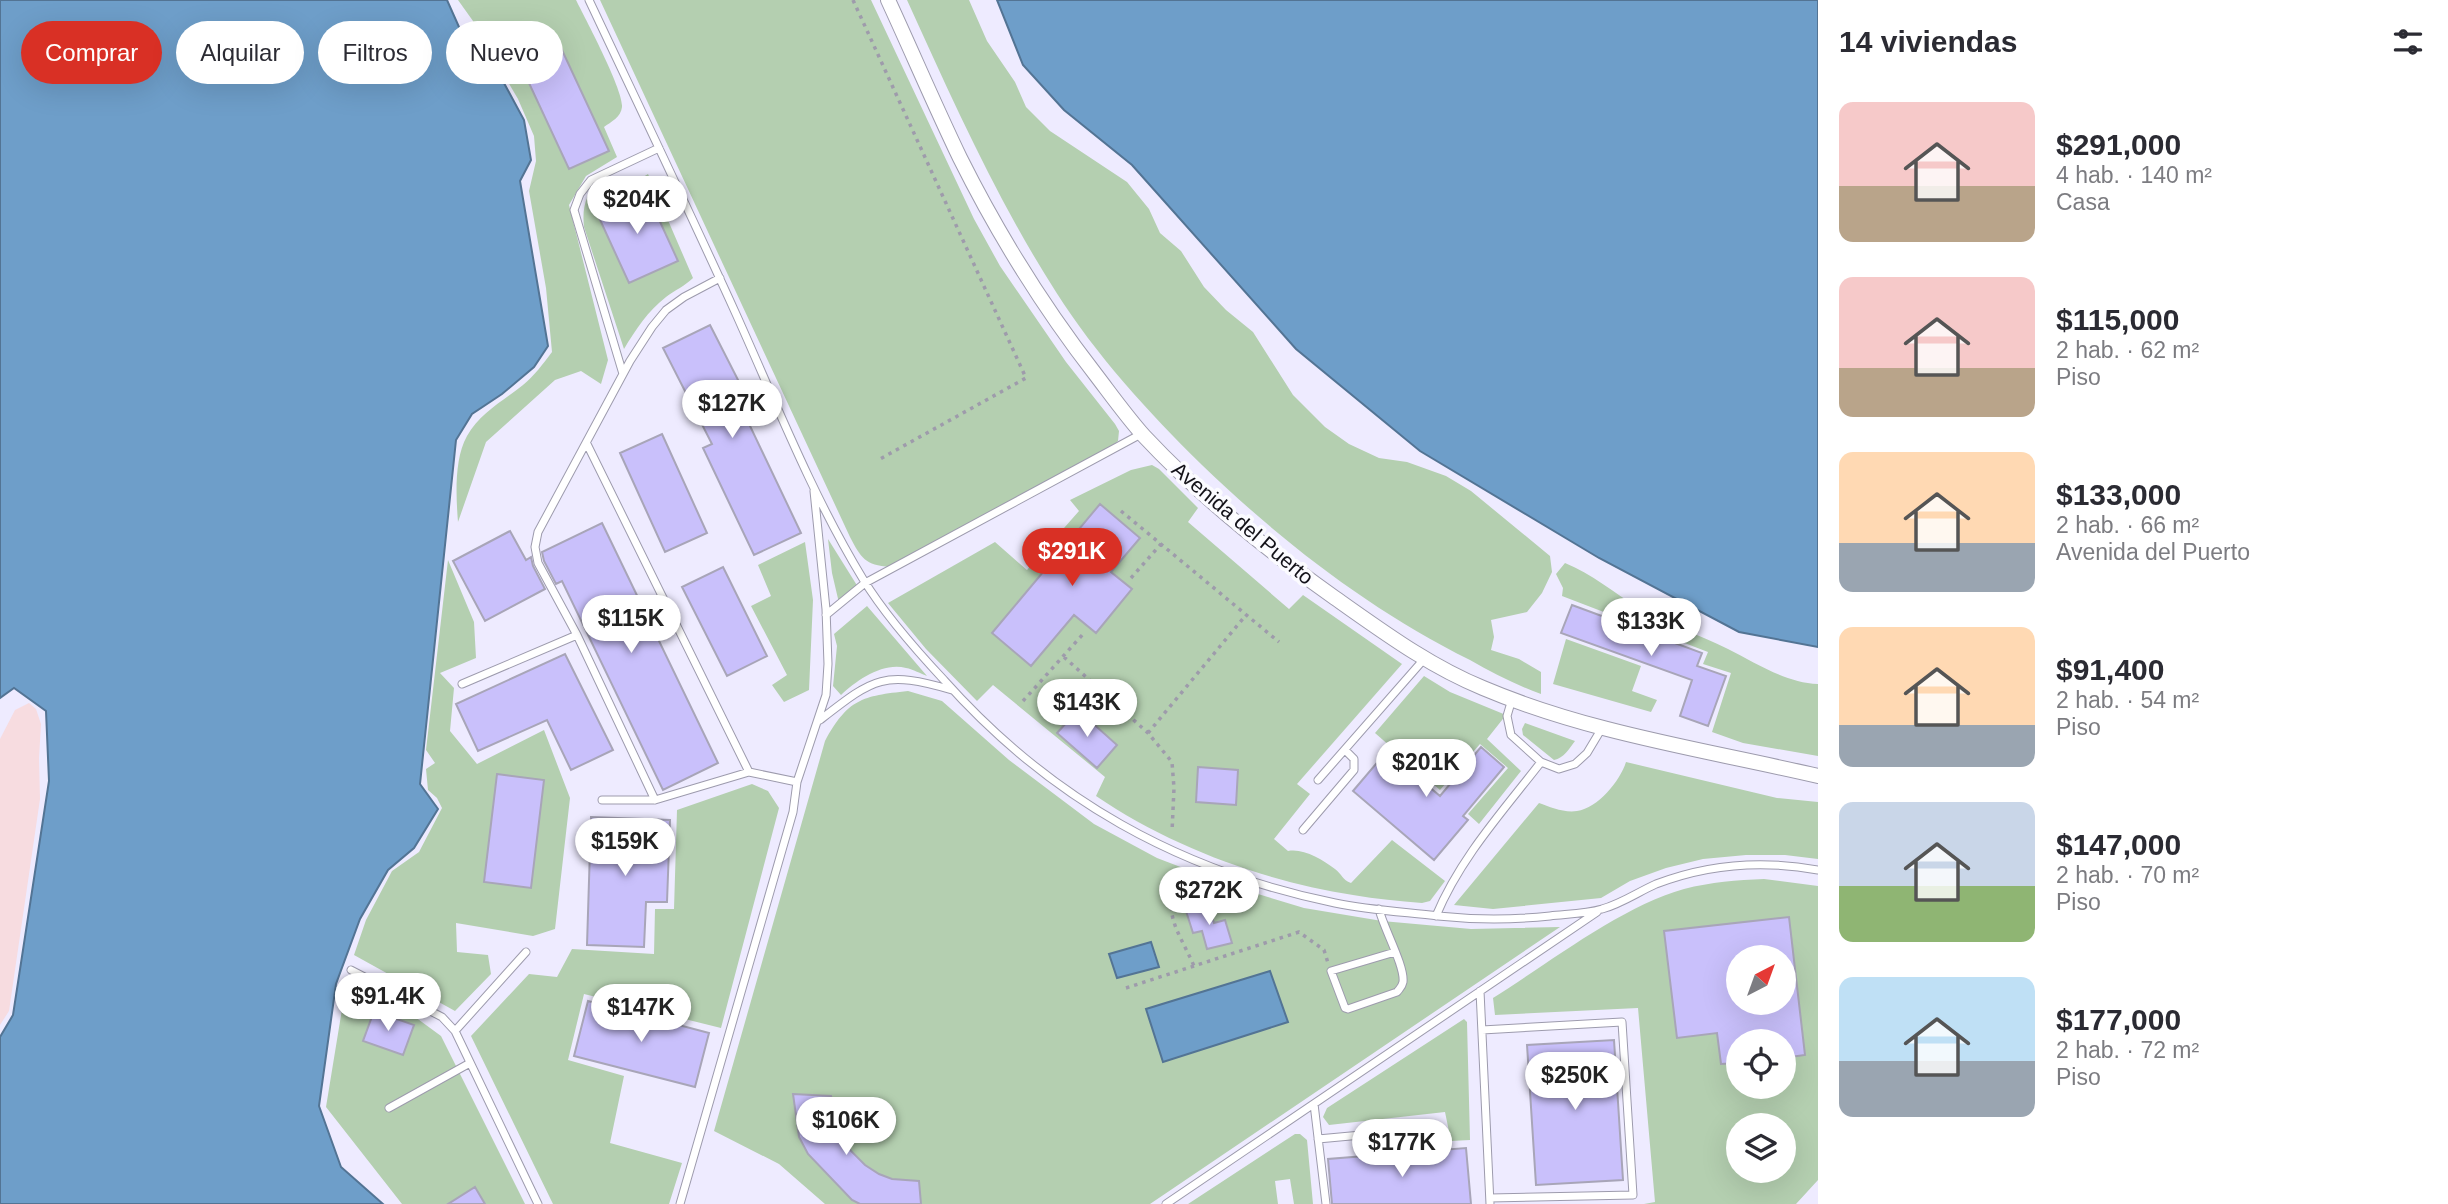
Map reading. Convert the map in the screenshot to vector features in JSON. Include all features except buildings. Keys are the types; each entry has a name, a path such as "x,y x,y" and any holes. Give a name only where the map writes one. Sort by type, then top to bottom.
{"street":[{"name":"Avenida del Puerto","path":"888,0 961,158 1012,252 1068,339 1142,434 1220,509 1284,563 1404,646 1480,687 1602,727 1818,776"}],"lane":[{"path":"589,0 720,278 813,486 865,583 952,690 997,737 1092,807 1152,843 1210,867 1273,888 1332,902 1436,916 1518,920 1601,910"},
{"path":"623,374 574,210 580,194 591,180 659,148"},
{"path":"655,800 576,635 538,563 536,547 538,532 623,374 652,327 666,310 684,297 720,278"},
{"path":"827,615 865,583 1142,434"},
{"path":"587,444 749,772"},
{"path":"680,1204 793,811 797,782 820,720 826,695 827,615 813,486"},
{"path":"462,684 576,635"},
{"path":"1318,780 1425,658"},
{"path":"820,720 854,693 875,681 922,681 952,690"},
{"path":"1512,699 1507,716 1511,735 1541,762 1559,769 1575,764 1587,754 1602,727"},
{"path":"1303,830 1354,769 1354,759 1345,750"},
{"path":"1436,916 1447,889 1464,862 1541,762"},
{"path":"602,800 655,800 749,772 797,782"},
{"path":"1166,1204 1601,910 1662,882 1701,870 1756,864 1818,870"},
{"path":"1379,909 1395,952 1403,979 1401,987 1396,992 1348,1009 1342,1004 1331,971 1395,952"},
{"path":"455,1031 526,952"},
{"path":"351,970 442,1017 455,1031 538,1204"},
{"path":"1480,991 1490,1201 1633,1195 1622,1022 1482,1030"},
{"path":"389,1108 470,1063"},
{"path":"1314,1104 1326,1204"},
{"path":"1318,1139 1426,1129"}],"path":[{"path":"853,0 1026,378 880,459"},
{"path":"1121,510 1279,642"},
{"path":"1130,578 1161,544"},
{"path":"1148,733 1246,615"},
{"path":"1023,701 1084,633"},
{"path":"1064,657 1148,733 1172,762 1172,832"},
{"path":"1193,872 1180,882 1171,898 1171,915 1194,966"},
{"path":"1126,988 1298,933 1324,950 1331,971"}],"shaded area":[{"path":"29,703 36,709 41,724 40,799 9,1011 0,1025 0,739 15,710"}],"green space":[{"path":"458,0 576,0 611,71 622,107 618,116 604,127 617,157 586,176 569,205 608,360 601,384 581,371 555,380 486,442 458,522 458,467 467,436 485,414 531,378 552,352 546,288 529,191 536,161 534,136 509,84 563,84 563,21 473,21"},
{"path":"600,0 871,0 974,219 1000,266 1066,362 1115,424 1119,431 1118,441 1110,448 890,567 865,559 850,537"},
{"path":"907,0 969,0 987,41 1015,82 1026,107 1050,131 1127,182 1149,209 1160,233 1181,251 1204,287 1253,332 1293,395 1325,427 1349,444 1379,458 1407,462 1446,476 1471,491 1550,556 1552,572 1542,593 1527,612 1491,620 1494,637 1491,650 1519,659 1541,672 1541,694 1433,640 1328,573 1232,493 1143,404 1088,338 1035,257 976,149"},
{"path":"648,174 693,278 654,308 624,349 584,227 584,207 588,195 602,181 609,198"},
{"path":"1152,465 1198,508 1188,522 1289,609 1303,595 1402,664 1297,784 1310,794 1274,839 1288,851 1300,851 1318,858 1351,883 1392,840 1445,881 1430,901 1422,903 1370,898 1286,881 1219,859 1155,831 1096,796 1105,777 993,685 977,701 926,649 888,603 995,542 1027,570 1079,511 1070,500 1131,470"},
{"path":"828,539 858,587 839,603 832,573"},
{"path":"805,542 813,600 809,690 784,702 772,685 787,675 751,606 771,596 758,565"},
{"path":"448,560 474,622 476,658 440,673 454,688 450,731 477,764 544,730 570,798 555,929 533,936 456,923 457,952 488,955 491,974 455,1011 354,955 366,920 392,871 419,852 442,808 437,798 428,790 426,769 435,763 426,750"},
{"path":"1565,563 1661,619 1783,676 1818,684 1818,756 1743,743 1712,732 1731,673 1703,664 1708,652 1562,596 1563,588 1556,574"},
{"path":"867,606 927,676 909,669 888,668 863,678 841,695 833,686 837,646 834,634"},
{"path":"1566,639 1641,666 1632,691 1657,700 1651,712 1553,684"},
{"path":"1424,676 1450,692 1506,715 1487,739 1521,771 1479,824 1468,814 1508,768 1480,744 1440,790 1375,733"},
{"path":"908,691 942,701 1009,760 1094,824 1157,858 1225,884 1304,908 1382,921 1471,929 1560,927 1150,1204 825,1204 779,1164 714,1131 825,741 841,716 858,702 879,695"},
{"path":"1525,723 1575,741 1563,755 1554,760 1523,735"},
{"path":"1626,762 1777,798 1818,802 1818,859 1785,855 1746,855 1703,859 1630,881 1601,898 1493,909 1454,905 1539,803 1567,811 1585,809 1607,792 1619,777"},
{"path":"752,784 768,791 779,808 721,1028 584,994 568,1060 624,1076 610,1143 682,1163 669,1204 553,1204 471,1036 529,974 557,977 572,949 654,954 655,909 674,909 677,810"},
{"path":"1764,879 1818,886 1818,1180 1796,1204 1644,1204 1655,1202 1638,1008 1495,1015 1493,998 1636,908 1684,889"},
{"path":"344,997 373,997 411,1014 441,1036 525,1204 402,1204 326,1107"},
{"path":"1464,1019 1467,1022 1470,1140 1451,1141 1445,1112 1329,1125 1323,1117 1327,1108"},
{"path":"1295,1134 1300,1134 1307,1140 1313,1204 1294,1204 1290,1179 1275,1181 1278,1204 1188,1204"}],"water":[{"path":"0,0 447,0 456,21 446,21 446,84 504,84 524,120 531,160 520,181 548,346 534,367 502,394 472,414 456,440 420,784 438,809 414,848 388,870 360,919 336,984 319,1106 341,1167 383,1204 0,1204 0,1037 13,1015 49,781 46,711 14,688 0,698"},
{"path":"997,0 1818,0 1818,647 1739,632 1599,558 1420,451 1296,349 1132,165 1064,110 1023,65"},
{"path":"1151,942 1159,967 1117,978 1109,954"},
{"path":"1270,971 1288,1022 1163,1062 1146,1009"}]}
